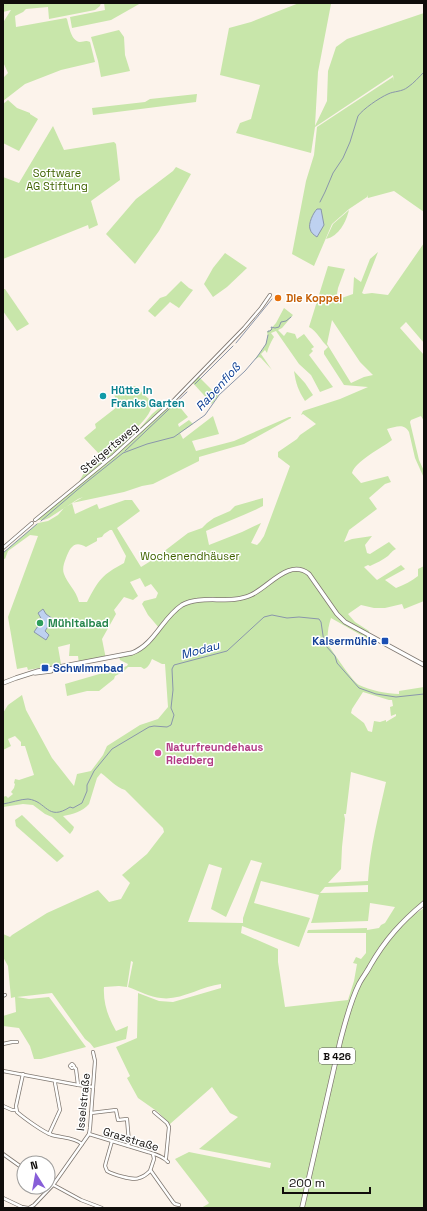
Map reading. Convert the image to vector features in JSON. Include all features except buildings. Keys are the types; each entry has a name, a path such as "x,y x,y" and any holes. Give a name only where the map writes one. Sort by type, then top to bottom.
{"main road":[{"name":"B 426","path":"302,1208 340,1042 353,998 359,984 382,946 399,926 424,905"}],"street":[{"name":"Steigertsweg","path":"35,520 113,456 174,400 244,328 270,295"},
{"path":"3,548 32,523"},
{"path":"3,684 31,673 132,654 139,651 146,645 174,612 185,604 196,601 242,599 253,595 281,574 295,569 304,571 311,577 341,619 424,665"},
{"path":"3,1044 17,1042"},
{"name":"Isselstraße","path":"56,1180 70,1158 89,1134 92,1113 95,1061 94,1052"},
{"path":"74,1067 76,1069 78,1085"},
{"path":"3,1071 93,1087"},
{"path":"16,1110 23,1074"},
{"path":"50,1134 60,1110 55,1081"},
{"path":"3,1106 16,1110 19,1114 50,1134 77,1141 82,1144"},
{"path":"92,1113 116,1110 118,1120 127,1119 128,1146"},
{"path":"154,1112 170,1127 166,1158"},
{"name":"Grazstraße","path":"89,1134 156,1154 166,1158 168,1162"},
{"path":"112,1141 105,1166 107,1170 113,1173 137,1179 150,1171 154,1159 153,1154"},
{"path":"3,1154 16,1163"},
{"path":"150,1171 173,1202 179,1205"},
{"path":"56,1187 81,1200 102,1208"},
{"name":"Isselstraße","path":"3,1198 22,1207 30,1208 43,1195"}],"green space":[{"path":"3,3 101,3 95,10 49,19 48,7 26,9 15,16 16,27 66,18 74,39 80,42 90,42 95,62 61,70 25,84 3,101 3,78 8,73 3,62 3,17 4,21 11,10 3,12"},
{"path":"104,3 141,3 111,20 72,28 70,17 105,10"},
{"path":"299,3 331,3 318,72 315,126 327,101 328,71 336,47 347,39 424,13 424,212 394,191 368,198 367,195 367,197 349,209 332,224 314,266 292,254 306,181 314,155 317,127 393,77 394,81 393,75 315,127 311,153 236,133 240,123 251,119 260,85 220,75 229,28 251,22"},
{"path":"119,30 124,37 125,55 130,71 101,77 91,37"},
{"path":"197,94 196,102 93,115 92,108 145,102 150,99"},
{"path":"8,100 17,108 30,113 38,119 19,151 3,143 3,104"},
{"name":"Software AG Stiftung","path":"53,126 64,150 114,142 116,144 120,180 91,201 98,225 89,229 88,225 3,259 3,177 19,183"},
{"path":"176,167 191,174 159,231 135,264 106,234 136,199 173,171"},
{"path":"349,210 346,219 338,232 326,239 333,224"},
{"name":"Wochenendhäuser","path":"424,243 424,343 406,322 400,328 424,355 424,421 421,416 411,420 410,422 419,460 424,471 424,478 415,458 407,429 400,426 387,429 392,440 363,459 354,468 352,473 361,483 388,476 391,482 385,484 369,498 377,509 349,530 344,542 352,539 372,536 365,545 367,553 370,554 389,542 396,549 382,560 370,566 368,565 364,567 377,580 401,565 405,569 385,580 396,588 413,580 418,576 418,569 424,566 424,601 404,609 402,604 385,608 374,608 361,605 348,614 355,622 369,631 368,639 331,618 328,628 328,645 356,682 368,689 399,694 399,691 424,687 424,901 412,911 415,914 424,908 424,1208 201,1208 209,1203 175,1159 189,1152 270,1168 271,1163 199,1149 238,1117 230,1113 212,1087 170,1124 158,1112 138,1098 127,1078 130,1076 116,1047 137,1038 138,993 159,1001 173,1002 221,988 221,984 206,987 176,997 161,998 144,994 128,987 133,962 131,961 127,987 104,987 105,1004 116,1031 128,1026 126,1039 94,1048 85,1039 52,993 17,997 29,999 49,997 86,1047 41,1059 34,1059 30,1046 19,1028 3,1026 3,1016 16,1012 15,997 11,998 8,966 3,957 3,934 10,937 47,913 98,890 109,902 121,899 130,883 122,875 147,854 164,832 163,828 125,790 101,773 97,778 89,804 80,811 63,816 74,827 70,834 52,817 45,814 33,805 23,804 3,807 3,797 6,796 8,798 13,794 11,792 14,788 15,779 19,780 34,775 25,746 21,746 21,742 15,736 8,739 11,746 3,750 3,713 8,705 22,695 26,710 52,758 74,786 77,774 91,771 103,755 107,746 140,725 158,719 168,707 165,664 152,659 148,666 144,669 141,667 128,667 123,672 115,676 114,679 99,691 87,691 67,696 65,684 127,666 128,664 120,660 119,657 135,652 160,629 148,615 142,604 144,601 156,598 158,593 151,584 145,587 140,578 130,582 138,596 133,600 124,597 114,610 116,614 102,639 106,659 79,664 78,656 69,656 70,644 58,647 61,664 28,670 27,667 17,669 8,617 38,536 30,535 8,551 5,559 3,558 3,553 38,523 48,521 58,515 64,508 49,518 37,520 76,487 84,473 94,467 141,427 152,414 165,403 170,404 174,400 188,417 178,424 179,427 189,420 193,424 180,433 183,439 213,416 219,434 192,441 196,451 234,441 289,417 291,418 244,444 199,457 199,461 153,484 73,503 83,497 78,499 72,503 75,514 97,504 99,509 125,500 132,500 140,511 117,528 141,567 188,533 202,528 214,518 230,511 235,506 263,498 263,506 206,531 209,545 261,523 251,543 257,545 264,536 290,466 278,457 278,452 316,424 303,414 301,415 303,411 340,399 368,387 344,385 324,354 324,351 328,347 309,327 328,266 345,269 338,288 336,300 353,294 354,277 361,282 370,259 378,252 362,293 388,295","holes":["332,320 360,362 373,375 351,383 327,344","112,530 126,556 124,563 102,578 87,602 79,602 63,572 65,560 73,546 78,544 86,547 97,541 97,538 102,537 104,534","363,692 392,700 393,706 390,707 391,716 396,714 396,716 386,722 386,720 380,722 374,721 372,732 368,731 364,723 351,713","351,772 386,782 373,843 368,881 328,883 341,869 345,819 344,814 346,814","251,860 262,863 243,918 243,923 188,922 209,864 222,868 211,909 226,917","261,881 319,895 311,923 368,921 370,903 395,907 385,923 379,928 367,930 367,928 308,930 307,933 366,933 366,953 361,959 356,957 353,963 357,964 354,981 348,1000 285,1007 278,962 278,949 241,933 242,926 299,947 310,918 254,903","368,885 368,892 320,893 325,887"]},
{"path":"225,253 247,268 227,287 213,297 204,284 213,268"},
{"path":"181,281 193,290 179,308 170,302 155,317 148,311 160,298 166,296"},
{"path":"3,289 5,289 29,324 17,331 3,311"},
{"path":"284,308 293,315 282,328 278,330 284,336 287,332 295,334 297,339 304,334 314,347 311,349 313,351 309,355 333,387 320,392 311,375 299,364 276,331 271,333 274,337 267,353 265,350 261,354 272,370 261,358 259,357 254,360 266,343 268,335 267,331 269,331 276,323"},
{"path":"294,371 313,395 305,401 298,387"},
{"path":"198,376 218,396 212,404 192,382"},
{"path":"135,386 152,402 151,410 136,429 102,457 84,438 96,428 95,424 117,407 113,388"},
{"path":"22,815 64,856 57,862 16,826 15,820"}],"water":[{"path":"317,209 321,209 324,225 317,237 310,230 310,224 311,219"},
{"path":"43,609 46,614 53,619 45,631 49,635 46,640 34,632 42,620 38,613"}],"waterway":[{"name":"Rabenfloß","path":"320,202 333,173 343,158 360,113 380,98 390,93 406,89 424,72"},
{"name":"Rabenfloß","path":"236,343 272,299"},
{"name":"Rabenfloß","path":"268,332 272,329 271,327 279,327 281,322 286,321 291,317"},
{"name":"Rabenfloß","path":"41,521 123,453 147,444 174,437 205,415 219,395 245,371 257,357 266,344 268,335"},
{"name":"Rabenfloß","path":"195,384 233,346"},
{"name":"Rabenfloß","path":"125,451 187,392"},
{"name":"Rabenfloß","path":"3,553 37,524"},
{"name":"Modau","path":"3,804 28,799 39,803 52,812 56,812 70,807 73,808 82,803 87,791 87,785 94,771 112,749 149,727 167,727 171,725 174,715 171,708 173,690 172,669 174,665 227,651 264,617 272,615 287,618 299,617 319,619 326,646 335,656 337,663 359,688 376,694 396,697 424,694"}],"place":[{"name":"Die Koppel","path":"278,298"},
{"name":"Hütte in Franks Garten","path":"103,396"},
{"name":"Mühltalbad","path":"40,623"},
{"name":"Kaisermühle","path":"385,641"},
{"name":"Schwimmbad","path":"45,668"},
{"name":"Naturfreundehaus Riedberg","path":"158,753"}]}
